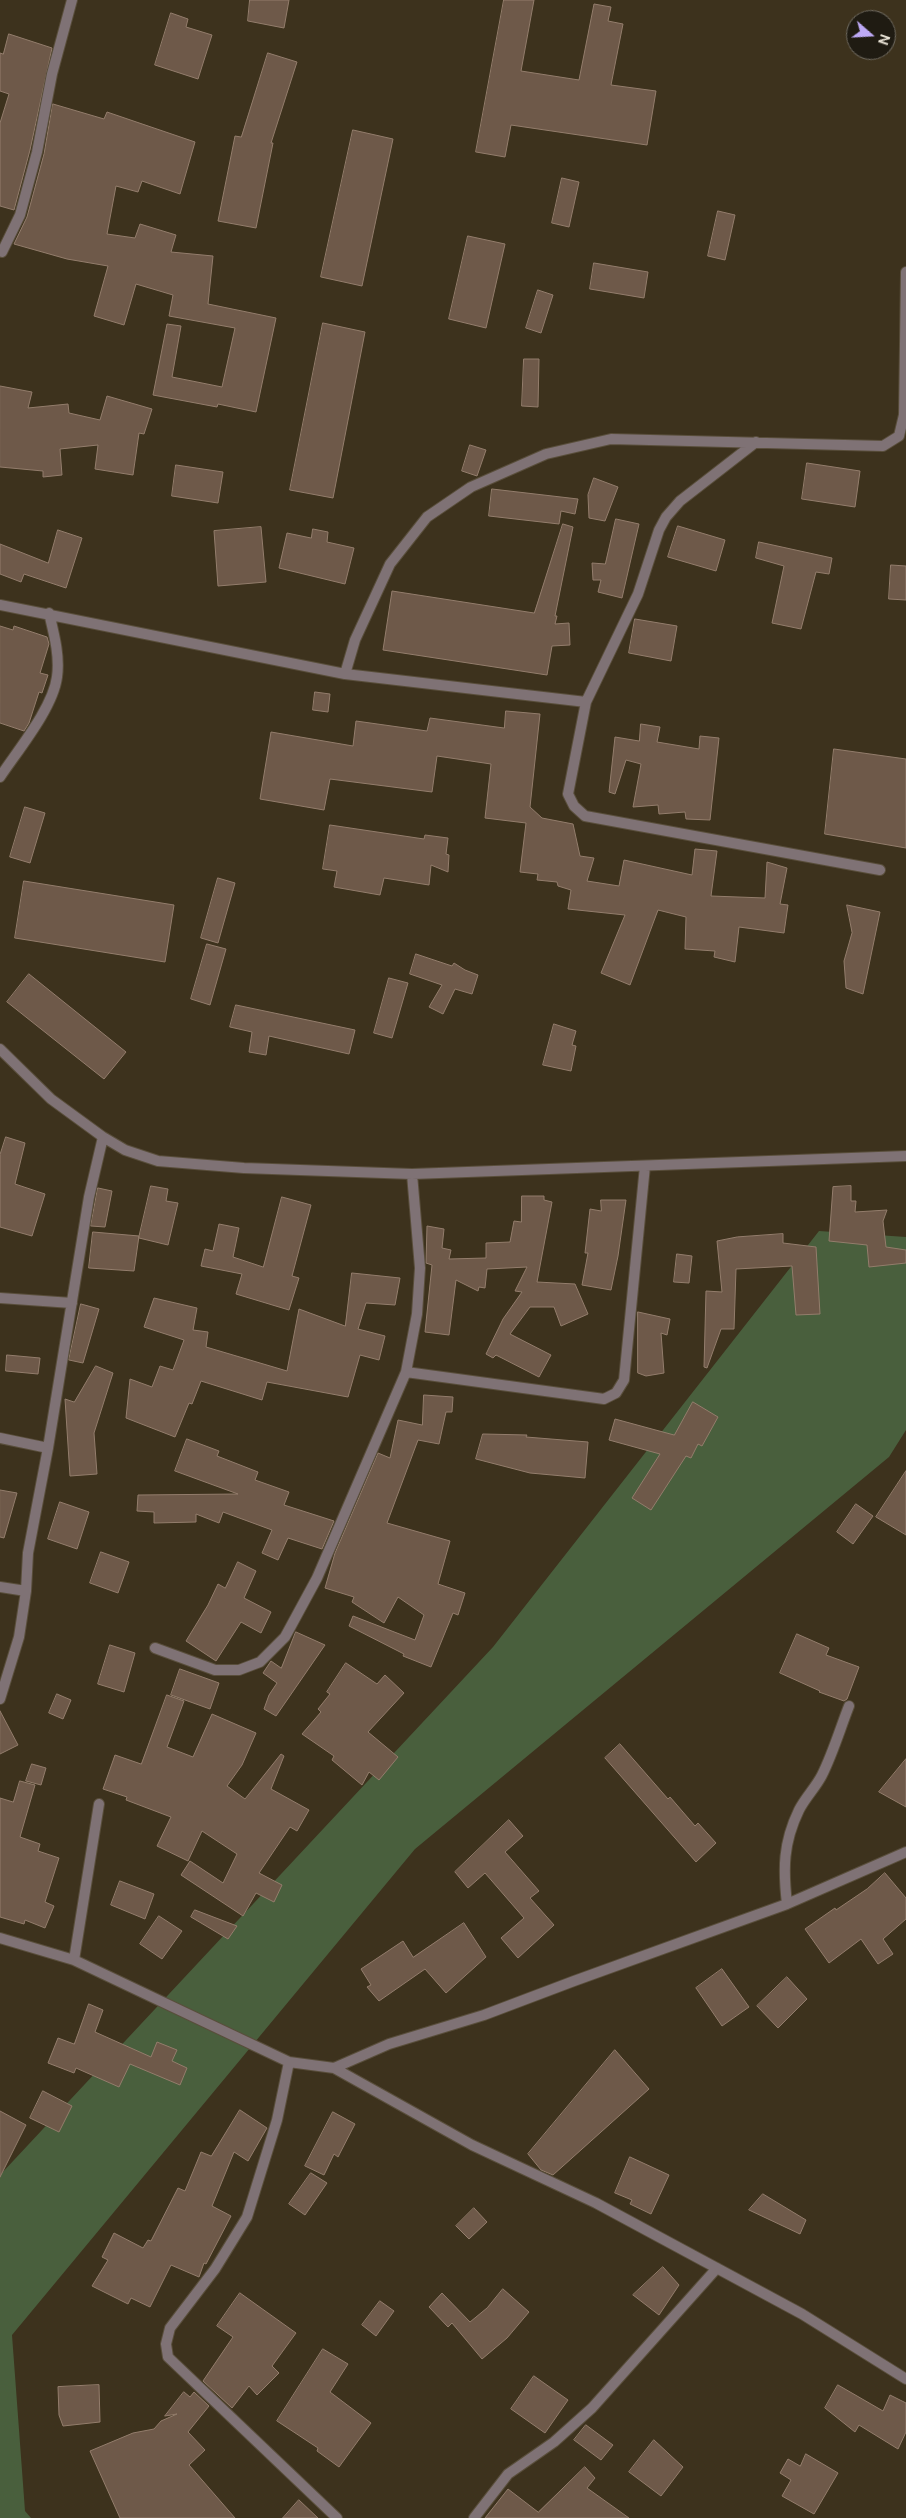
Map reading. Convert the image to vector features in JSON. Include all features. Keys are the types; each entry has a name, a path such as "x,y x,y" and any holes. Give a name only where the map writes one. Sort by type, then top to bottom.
{"street":[{"path":"2,252 20,215 37,152 52,74 72,0"},
{"path":"345,674 354,640 390,564 427,517 471,487 546,454 611,439 883,446 899,436 904,414 906,272"},
{"path":"756,442 680,501 666,517 659,530 638,594 586,702 568,794 574,806 585,816 880,870"},
{"path":"0,605 49,613 345,674 586,702"},
{"path":"0,776 43,714 57,678 57,649 49,613"},
{"path":"0,1049 52,1099 103,1137 125,1150 158,1161 244,1168 412,1174 906,1156"},
{"path":"0,1699 19,1637 26,1591 28,1553 48,1448 89,1197 103,1137"},
{"path":"406,1372 604,1399 616,1393 624,1380 645,1166"},
{"path":"154,1648 214,1670 239,1670 260,1662 285,1637 317,1578 406,1372 417,1314 420,1268 412,1174"},
{"path":"0,1298 72,1303"},
{"path":"0,1438 48,1448"},
{"path":"0,1587 26,1591"},
{"path":"787,1904 783,1870 791,1832 800,1808 814,1790 830,1759 849,1706"},
{"path":"74,1960 99,1804"},
{"path":"334,2068 389,2044 484,2016 574,1980 787,1904 906,1852"},
{"path":"0,1938 74,1960 289,2062 334,2068 472,2146 596,2203 802,2314 906,2379"},
{"path":"289,2062 277,2120 247,2217 215,2269 170,2328 166,2344 168,2358 337,2518"},
{"path":"474,2518 508,2474 554,2442 592,2408 717,2268"}],"green space":[{"path":"819,1231 906,1237 906,1430 889,1457 415,1849 12,2335 25,2511 31,2518 0,2518 0,2175 493,1647"}],"building":[{"path":"250,0 289,0 284,28 248,21"},
{"path":"504,0 534,0 521,71 579,80 594,4 611,7 608,21 623,24 611,85 656,91 647,145 511,125 505,157 476,152"},
{"path":"171,13 188,19 186,27 212,35 198,79 155,65"},
{"path":"9,34 52,48 30,150 14,210 0,206 0,123 9,94 0,91 0,53 3,54"},
{"path":"268,53 297,62 271,143 273,143 256,228 218,221 235,136 241,137"},
{"path":"53,104 104,119 107,112 195,142 180,194 142,181 138,192 116,186 107,234 135,238 140,224 176,235 171,252 213,256 208,304 276,318 256,412 218,404 217,407 153,395 167,324 181,326 172,377 222,387 235,328 169,316 173,295 136,284 124,325 94,316 108,266 67,259 14,244 27,217 44,154"},
{"path":"353,130 393,139 362,286 321,277"},
{"path":"562,178 579,182 569,227 552,223"},
{"path":"718,211 735,215 725,260 708,256"},
{"path":"468,236 505,244 486,328 449,319"},
{"path":"594,263 648,272 644,298 590,289"},
{"path":"538,290 553,295 541,333 526,328"},
{"path":"323,323 365,332 333,498 290,490"},
{"path":"524,359 539,359 538,407 522,406"},
{"path":"0,386 32,392 28,408 68,404 69,413 100,420 107,396 152,409 144,434 139,433 133,475 95,469 98,445 60,449 62,475 43,477 43,471 0,467"},
{"path":"470,445 486,450 477,476 462,471"},
{"path":"807,463 860,471 855,507 802,499"},
{"path":"176,465 223,472 218,503 172,496"},
{"path":"594,478 618,487 605,521 589,518 588,495"},
{"path":"492,489 578,499 575,514 561,511 559,524 489,516"},
{"path":"616,519 639,524 622,598 598,592 601,580 593,580 592,563 605,564"},
{"path":"563,524 573,527 555,624 569,623 570,645 552,646 547,675 383,650 392,591 534,613"},
{"path":"678,526 725,540 716,571 668,557"},
{"path":"261,527 266,582 218,586 214,531"},
{"path":"313,529 328,532 327,542 354,548 345,584 279,568 287,533 311,538"},
{"path":"58,530 82,538 66,588 24,574 21,582 0,574 0,544 48,563"},
{"path":"759,542 832,558 829,574 816,572 801,629 772,623 784,566 756,558"},
{"path":"891,565 906,566 906,600 889,599"},
{"path":"635,619 677,626 671,661 629,653"},
{"path":"0,626 13,630 14,626 47,637 49,644 40,673 48,675 42,693 39,692 29,723 24,731 0,723"},
{"path":"315,692 330,694 328,712 313,710"},
{"path":"506,711 540,714 530,807 542,818 573,824 580,856 594,858 587,881 619,886 624,860 692,875 695,849 717,851 711,896 765,898 767,862 787,868 780,904 788,905 784,933 739,927 735,962 714,957 715,951 685,949 686,917 658,910 630,985 601,973 625,915 568,909 571,890 558,886 557,882 537,880 538,874 520,872 526,823 485,818 491,764 437,756 432,792 330,779 324,810 260,799 271,732 353,746 356,721 427,731 430,718 504,728"},
{"path":"641,724 660,727 657,742 699,749 700,736 719,738 710,820 686,819 685,812 659,814 658,805 633,807 641,764 626,760 615,794 609,792 615,737 639,741"},
{"path":"834,749 906,759 906,848 825,834"},
{"path":"25,807 45,813 30,863 10,857"},
{"path":"330,825 424,839 425,835 448,838 446,854 449,855 448,872 431,865 429,885 384,878 380,895 334,887 337,871 323,869"},
{"path":"218,878 235,883 218,943 201,938"},
{"path":"24,881 174,905 165,962 15,938"},
{"path":"847,905 880,912 863,994 846,988 844,961 852,933"},
{"path":"207,944 226,949 210,1005 191,999"},
{"path":"416,954 452,966 454,963 478,975 472,994 455,989 443,1014 429,1007 442,985 410,974"},
{"path":"29,974 126,1052 104,1079 7,1002"},
{"path":"389,978 408,983 392,1038 374,1033"},
{"path":"236,1005 355,1030 349,1054 269,1036 266,1055 249,1052 252,1032 230,1027"},
{"path":"554,1024 576,1031 572,1045 576,1046 571,1071 543,1065"},
{"path":"6,1137 25,1143 15,1184 45,1194 32,1236 0,1227 0,1155"},
{"path":"151,1186 168,1189 166,1201 178,1203 168,1245 139,1238"},
{"path":"851,1186 851,1201 856,1201 855,1212 887,1210 883,1221 886,1247 906,1250 906,1263 869,1267 867,1245 829,1241 833,1187"},
{"path":"98,1188 112,1191 105,1227 91,1226"},
{"path":"522,1196 544,1196 544,1200 552,1202 537,1282 575,1284 588,1314 561,1326 554,1307 530,1307 510,1334 551,1355 539,1377 496,1355 493,1358 486,1354 503,1319 522,1292 515,1291 527,1267 487,1269 485,1288 479,1287 478,1291 456,1280 449,1335 425,1332 432,1265 426,1263 427,1226 444,1229 442,1248 451,1250 449,1259 486,1258 486,1243 510,1242 514,1221 521,1222"},
{"path":"282,1197 311,1205 292,1276 299,1278 289,1310 236,1294 242,1274 201,1266 205,1249 213,1251 219,1224 239,1228 233,1257 263,1267"},
{"path":"601,1200 626,1200 611,1290 582,1285 588,1253 585,1253 590,1209 601,1211"},
{"path":"93,1232 139,1236 134,1271 89,1268"},
{"path":"783,1234 783,1243 816,1247 820,1314 796,1315 792,1266 736,1269 734,1329 721,1329 707,1368 704,1367 706,1291 722,1292 717,1241 737,1237"},
{"path":"677,1254 692,1256 689,1283 674,1282"},
{"path":"352,1273 400,1278 395,1305 366,1303 358,1329 385,1336 379,1360 360,1355 348,1397 267,1382 262,1400 201,1381 192,1404 189,1403 175,1437 126,1418 130,1379 152,1387 160,1366 173,1370 184,1340 144,1327 154,1298 197,1308 193,1330 208,1332 206,1347 287,1371 299,1309 345,1326"},
{"path":"81,1304 99,1309 83,1363 69,1360"},
{"path":"638,1312 670,1319 667,1335 661,1333 664,1373 646,1376 638,1373"},
{"path":"7,1355 40,1358 38,1374 6,1371"},
{"path":"96,1366 113,1373 94,1433 97,1474 70,1476 65,1399 74,1402"},
{"path":"424,1395 453,1397 452,1412 446,1412 439,1444 418,1440 387,1523 450,1541 438,1584 465,1593 458,1615 453,1613 431,1667 403,1656 404,1654 349,1626 353,1616 415,1640 424,1615 398,1597 384,1623 352,1602 354,1597 325,1588 335,1553 378,1453 390,1458 398,1420 422,1425"},
{"path":"693,1402 718,1417 702,1446 698,1444 691,1458 686,1456 651,1510 632,1498 660,1454 609,1440 615,1419 674,1435"},
{"path":"483,1434 527,1435 526,1437 588,1442 585,1478 530,1473 476,1459"},
{"path":"187,1439 219,1451 217,1456 258,1472 255,1480 289,1492 284,1505 334,1521 322,1549 288,1538 278,1560 262,1553 272,1530 223,1512 219,1523 196,1514 196,1522 154,1523 154,1512 137,1511 138,1495 238,1494 175,1471"},
{"path":"906,1471 906,1535 876,1517"},
{"path":"0,1490 17,1493 4,1538 0,1537"},
{"path":"60,1502 89,1512 77,1549 48,1539"},
{"path":"856,1504 873,1516 853,1544 837,1532"},
{"path":"101,1552 129,1562 118,1593 90,1583"},
{"path":"238,1562 256,1571 244,1598 271,1612 261,1633 241,1622 216,1661 186,1641 208,1605 218,1584 225,1588"},
{"path":"296,1632 325,1645 276,1716 264,1709 269,1695 277,1683 263,1673 271,1661 281,1668"},
{"path":"797,1634 829,1648 826,1655 859,1667 847,1699 844,1701 819,1692 780,1673"},
{"path":"110,1645 135,1653 124,1692 98,1684"},
{"path":"346,1663 377,1684 385,1675 404,1693 368,1732 398,1757 379,1780 369,1772 362,1785 332,1760 334,1756 302,1734 321,1712 318,1709 330,1694 327,1692"},
{"path":"180,1669 219,1683 210,1709 171,1695"},
{"path":"57,1694 71,1700 63,1719 49,1713"},
{"path":"167,1695 184,1701 167,1747 193,1757 212,1714 256,1733 242,1765 227,1786 245,1799 281,1754 284,1756 271,1789 309,1810 297,1831 290,1827 259,1873 282,1885 274,1902 256,1893 243,1916 181,1875 190,1861 223,1883 237,1854 202,1831 188,1861 157,1846 171,1817 126,1800 127,1797 103,1789 115,1755 141,1764"},
{"path":"0,1711 18,1745 0,1754"},
{"path":"620,1744 668,1799 670,1797 695,1826 698,1823 716,1843 696,1862 605,1758"},
{"path":"906,1759 906,1807 879,1792"},
{"path":"32,1764 46,1768 41,1785 26,1781"},
{"path":"20,1781 35,1785 20,1837 40,1844 38,1851 59,1858 45,1902 54,1906 45,1928 25,1920 24,1924 0,1917 0,1798 13,1802"},
{"path":"509,1820 523,1836 505,1852 539,1891 530,1898 554,1925 518,1958 501,1938 524,1918 485,1873 468,1888 455,1872"},
{"path":"885,1873 906,1898 906,1919 883,1939 893,1954 878,1964 861,1939 829,1963 805,1929 867,1889"},
{"path":"120,1881 154,1894 145,1919 111,1905"},
{"path":"195,1910 237,1926 228,1939 191,1917"},
{"path":"159,1916 182,1931 162,1959 140,1944"},
{"path":"464,1923 486,1957 446,1993 425,1969 379,2001 367,1987 371,1985 361,1969 403,1941 413,1957"},
{"path":"722,1969 749,2007 722,2026 696,1988"},
{"path":"787,1977 807,1999 778,2028 757,2006"},
{"path":"89,2004 103,2010 95,2032 151,2057 157,2042 177,2050 172,2061 187,2068 180,2085 130,2064 119,2087 76,2068 74,2073 48,2063 58,2038 74,2044"},
{"path":"615,2050 649,2089 553,2175 541,2170 528,2154"},
{"path":"43,2091 72,2106 59,2132 30,2118"},
{"path":"240,2110 267,2128 248,2161 234,2152 212,2206 231,2216 206,2264 204,2263 199,2277 171,2265 150,2307 131,2298 128,2304 92,2286 108,2260 102,2257 114,2233 143,2248 148,2240 151,2241 178,2188 185,2191 201,2152 211,2156"},
{"path":"0,2111 26,2125 0,2177"},
{"path":"333,2112 355,2124 338,2157 334,2154 324,2175 305,2166"},
{"path":"630,2157 669,2175 651,2214 630,2204 632,2200 615,2193"},
{"path":"311,2173 327,2183 305,2215 289,2204"},
{"path":"763,2194 806,2220 800,2234 749,2210"},
{"path":"474,2208 487,2222 469,2239 456,2226"},
{"path":"663,2267 679,2285 659,2315 633,2295"},
{"path":"503,2289 529,2312 507,2338 482,2359 452,2323 448,2327 429,2307 442,2293 470,2322 487,2308"},
{"path":"240,2293 296,2333 272,2366 279,2373 257,2395 249,2386 232,2408 203,2381 233,2337 217,2326"},
{"path":"380,2301 394,2311 376,2336 362,2325"},
{"path":"323,2349 348,2364 330,2392 371,2423 339,2467 317,2451 318,2448 277,2421"},
{"path":"534,2376 568,2400 545,2433 511,2409"},
{"path":"99,2385 100,2422 63,2426 59,2415 58,2387"},
{"path":"838,2385 883,2411 890,2395 906,2403 906,2432 898,2449 859,2425 855,2432 825,2408"},
{"path":"184,2392 190,2397 194,2392 209,2406 188,2432 205,2450 189,2465 235,2518 120,2518 90,2451 133,2433 154,2429 161,2421 177,2414 165,2416"},
{"path":"586,2425 613,2445 601,2460 574,2440"},
{"path":"654,2440 683,2467 661,2496 629,2472"},
{"path":"806,2454 838,2473 814,2514 782,2496 791,2480 780,2473 788,2459 800,2466"},
{"path":"585,2467 595,2478 587,2488 629,2518 485,2518 508,2489 538,2512"},
{"path":"299,2500 318,2518 283,2518"}]}
